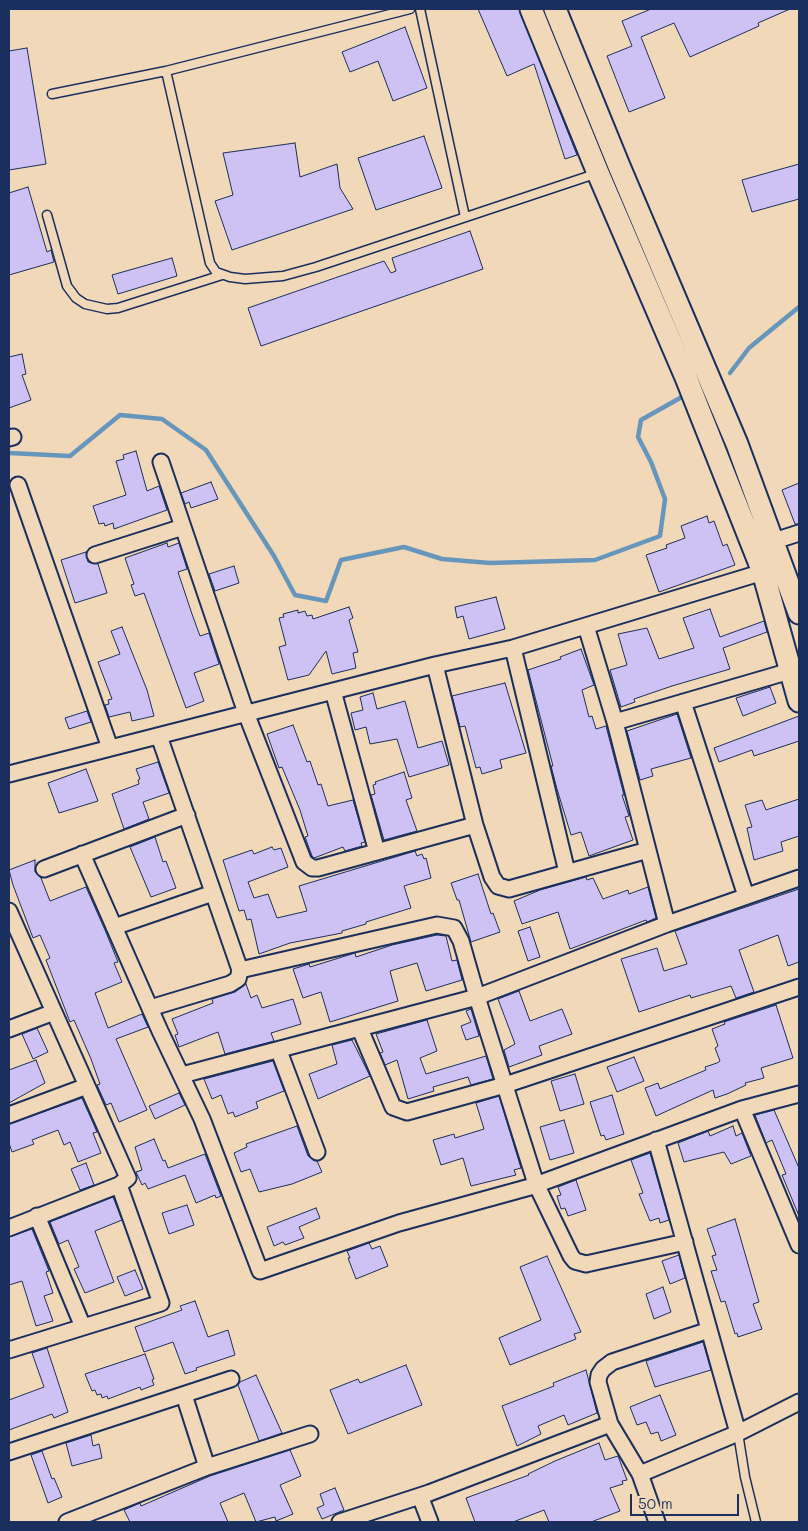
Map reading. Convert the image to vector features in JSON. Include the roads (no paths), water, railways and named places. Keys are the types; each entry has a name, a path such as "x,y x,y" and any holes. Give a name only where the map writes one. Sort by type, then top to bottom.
{"main road":[{"path":"531,9 714,388 774,541 799,613"},
{"path":"555,9 608,170 694,398 763,572 799,701"},
{"path":"694,398 714,388"}],"street":[{"path":"161,462 246,713 304,862 312,868 318,868 475,825"},
{"path":"18,485 110,748"},
{"path":"95,555 183,527"},
{"path":"774,541 799,533"},
{"path":"9,774 435,664 513,648 763,572"},
{"path":"586,626 616,722 667,924"},
{"path":"513,648 567,872"},
{"path":"435,664 475,825 492,877 501,888 509,889 648,850"},
{"path":"616,722 790,671"},
{"path":"332,691 378,852"},
{"path":"683,702 746,896"},
{"path":"150,1008 230,984 238,979 240,970 159,736"},
{"path":"44,869 187,816"},
{"path":"82,854 150,1008 202,1119 260,1270 399,1223 536,1184 742,1109 799,1096"},
{"path":"182,1075 219,1064 279,1051 476,997 667,924 799,878"},
{"path":"114,927 214,893"},
{"path":"9,911 128,1178 119,1185 9,1228"},
{"path":"240,970 444,925 454,928 458,934 476,997 536,1184 571,1256 579,1263 594,1263 685,1242"},
{"path":"360,1029 393,1107 402,1112 440,1104 505,1085 799,988"},
{"path":"9,1029 54,1012"},
{"path":"279,1051 317,1152"},
{"path":"9,1115 87,1086"},
{"path":"742,1109 799,1245"},
{"path":"656,1140 738,1432"},
{"path":"9,1350 161,1303 133,1219 119,1185"},
{"path":"37,1216 83,1327"},
{"path":"657,1522 640,1474 610,1424 598,1382 603,1369 612,1362 709,1330"},
{"path":"9,1452 231,1379"},
{"path":"184,1395 208,1467"},
{"path":"640,1474 738,1432 799,1402"},
{"path":"340,1522 420,1496 610,1424"},
{"path":"67,1522 208,1467 310,1434"},
{"path":"420,1496 430,1522"}],"lane":[{"path":"52,94 166,71 410,9"},
{"path":"420,9 466,218"},
{"path":"166,71 208,258 216,272 222,275 245,279 283,276 316,267 608,170"},
{"path":"47,215 67,286 76,298 85,304 107,309 118,308 222,275"},
{"path":"738,1432 745,1477 756,1522"}],"waterway":[{"path":"730,373 749,348 799,307"},
{"path":"9,453 70,456 120,415 162,419 206,450 274,556 295,595 326,601 341,560 404,547 442,559 490,563 595,560 660,536 665,499 651,462 638,437 641,420 680,398 685,393"}]}
